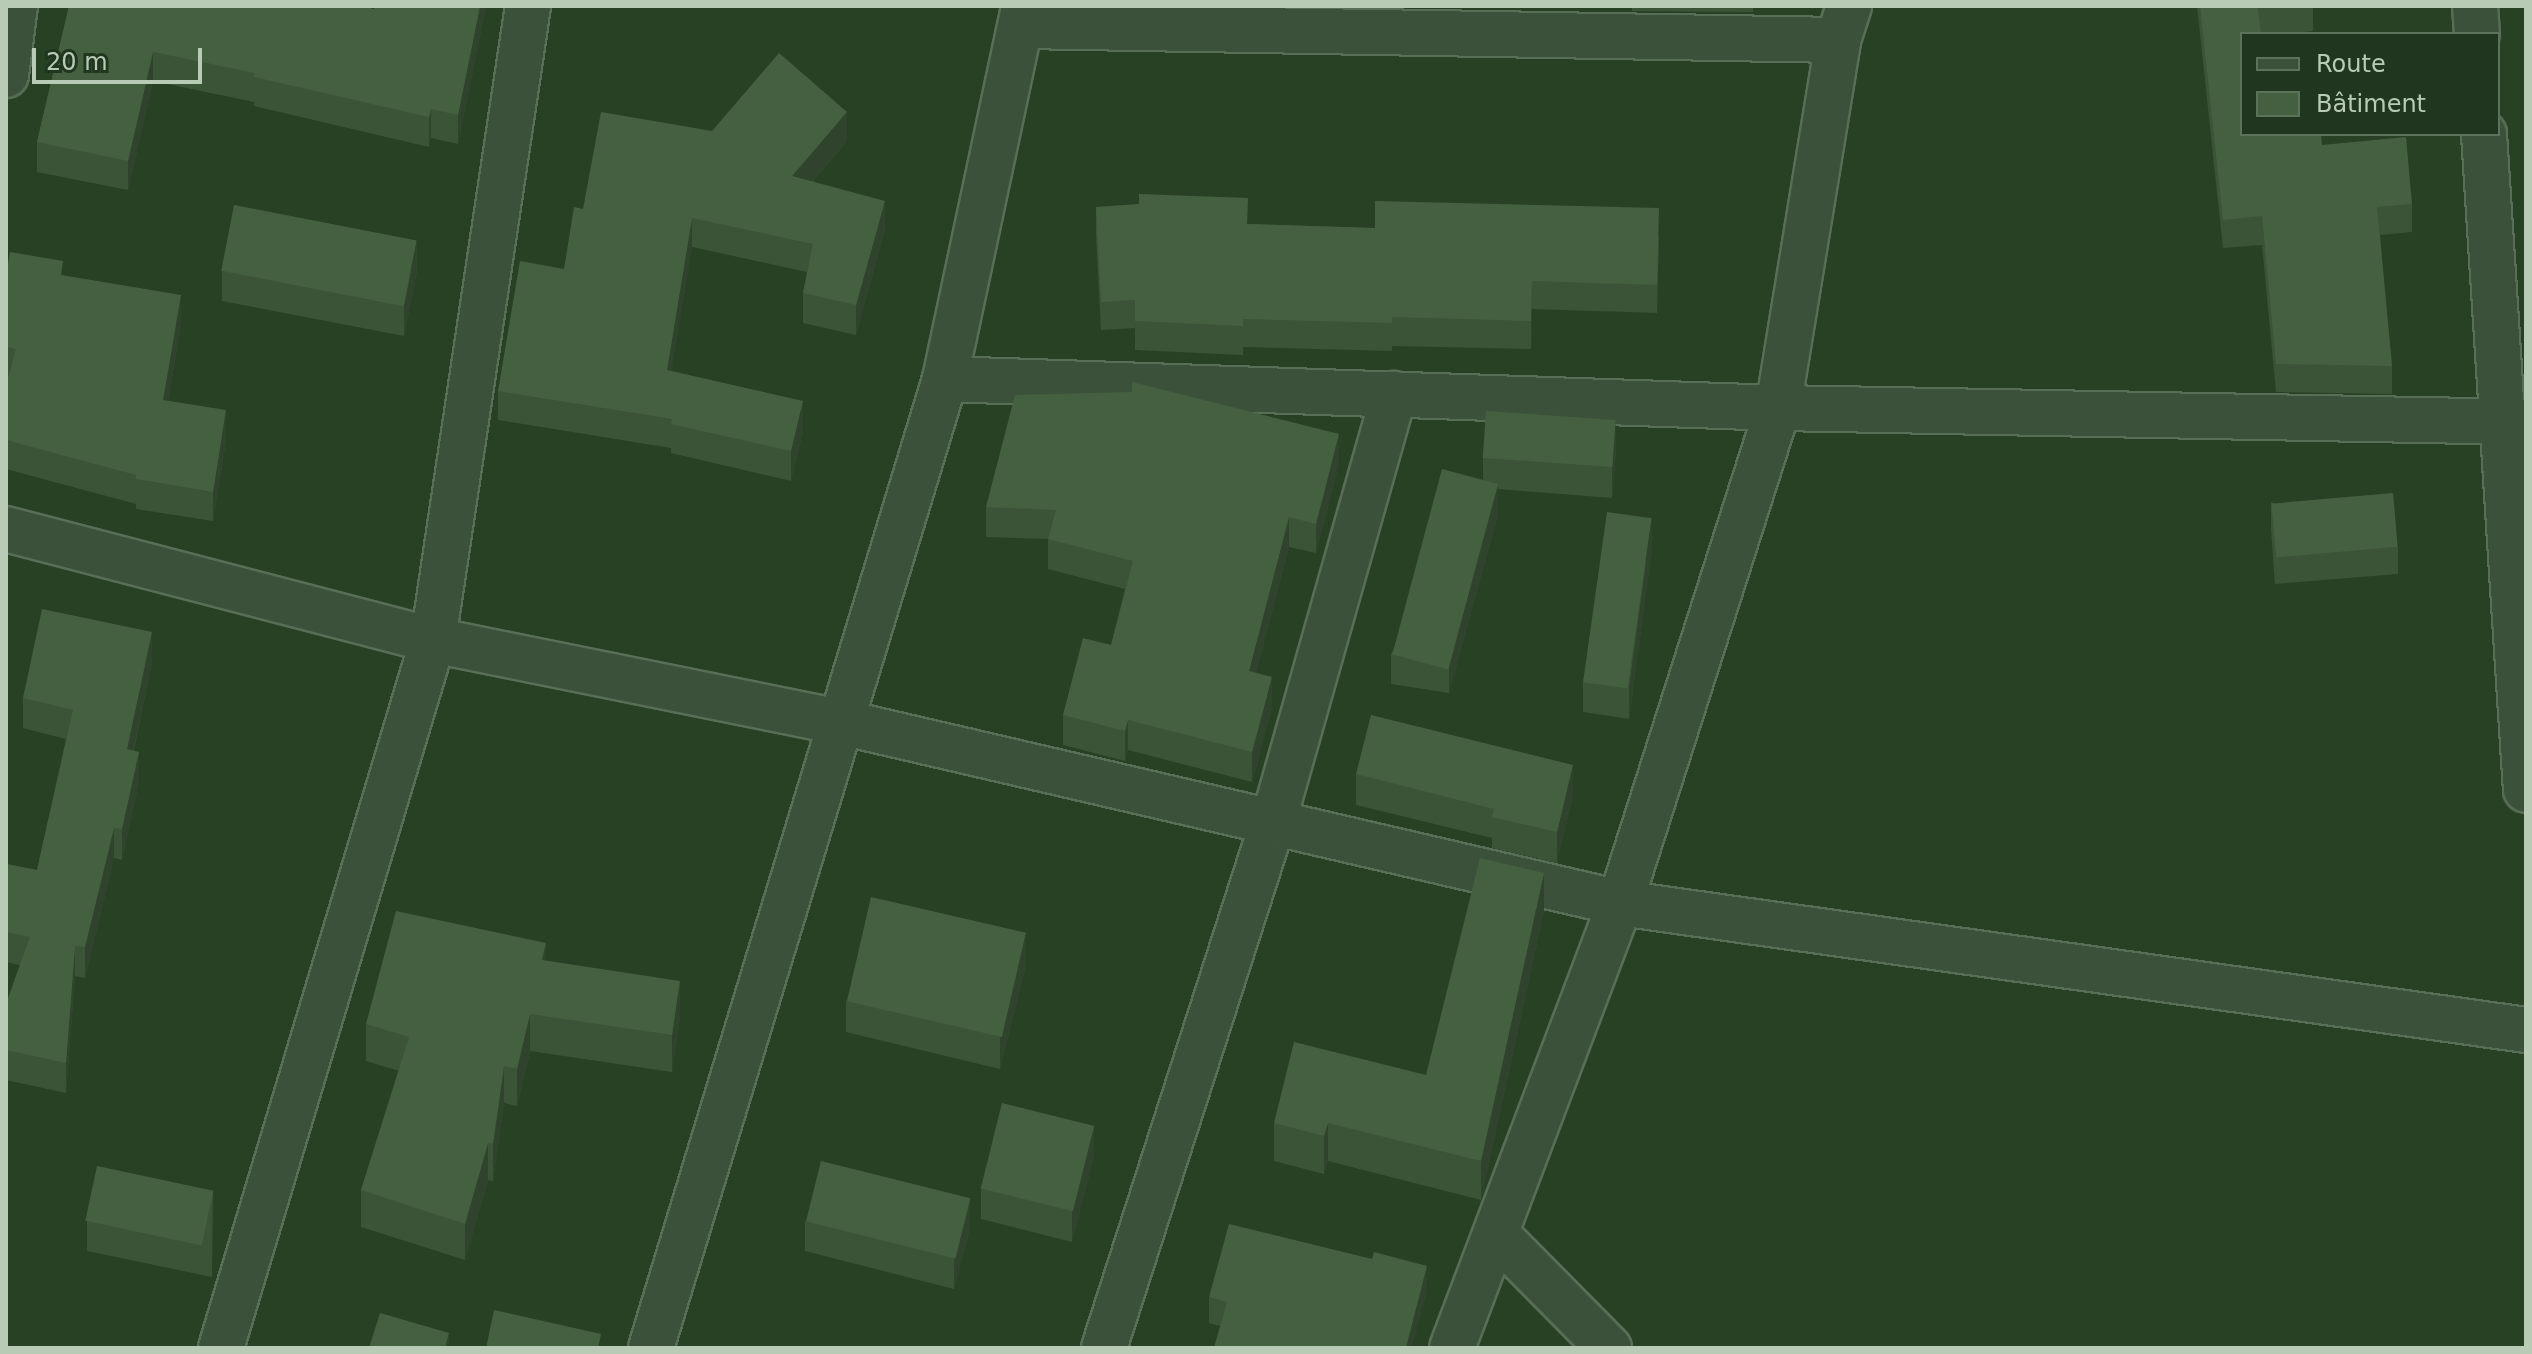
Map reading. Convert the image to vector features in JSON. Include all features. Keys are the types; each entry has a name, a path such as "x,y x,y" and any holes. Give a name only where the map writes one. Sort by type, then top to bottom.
{"street":[{"path":"6,75 15,6"},
{"path":"221,1348 433,640 528,6"},
{"path":"2475,6 2477,32"},
{"path":"651,1348 945,379 1022,16 1843,23 1778,408 1620,903 1452,1348"},
{"path":"2484,136 2514,422 2526,790"},
{"path":"945,379 1778,408 2514,422"},
{"path":"1104,1348 1273,822 1394,394"},
{"path":"6,529 433,640 841,722 1620,903 2526,1030"},
{"path":"1496,1234 1609,1348"}],"building":[{"path":"69,6 362,6 374,9 374,6 480,6 458,115 431,109 429,117 254,77 255,73 153,52 128,161 37,142"},
{"path":"2200,6 2277,6 2258,8 2261,32 2240,32 2240,136 2321,136 2322,145 2406,137 2412,204 2377,207 2392,366 2276,364 2262,216 2223,220"},
{"path":"779,53 847,112 792,176 885,201 856,305 803,293 813,244 692,218 667,370 803,401 791,451 671,424 672,419 498,391 520,261 564,269 574,207 583,209 601,112 712,131"},
{"path":"1139,194 1248,198 1247,224 1375,228 1375,201 1659,208 1657,285 1532,281 1531,321 1392,317 1392,323 1243,319 1243,326 1135,321 1135,300 1101,302 1096,207 1139,204"},
{"path":"234,205 417,240 404,306 221,271"},
{"path":"10,252 63,261 61,275 181,295 163,400 226,410 213,492 136,479 136,475 6,440 6,385 16,349 6,347 6,277"},
{"path":"1132,382 1339,434 1316,524 1289,517 1249,671 1272,677 1252,752 1128,720 1125,731 1063,715 1083,638 1111,645 1133,561 1048,539 1056,510 986,507 1015,395 1132,392"},
{"path":"1486,411 1616,420 1612,467 1483,458"},
{"path":"1442,469 1498,484 1448,669 1392,654"},
{"path":"2393,493 2398,547 2276,557 2271,504"},
{"path":"1607,512 1652,518 1628,689 1583,682"},
{"path":"42,609 152,632 127,749 139,752 122,829 114,828 85,947 75,946 66,1063 6,1050 6,1004 30,937 6,932 6,864 37,870 73,710 23,698"},
{"path":"1371,715 1573,765 1557,832 1492,817 1494,809 1356,774"},
{"path":"1480,858 1544,873 1481,1161 1328,1123 1324,1136 1274,1123 1294,1042 1426,1075"},
{"path":"871,897 1026,933 1002,1037 847,1001"},
{"path":"396,911 546,943 542,960 680,981 672,1035 530,1014 517,1069 504,1066 493,1144 488,1143 465,1224 361,1190 409,1037 366,1024"},
{"path":"1002,1103 1094,1126 1073,1211 981,1188"},
{"path":"821,1161 970,1198 955,1258 806,1221"},
{"path":"97,1166 213,1191 202,1246 85,1221"},
{"path":"1229,1224 1372,1259 1374,1252 1427,1266 1406,1348 1214,1348 1227,1302 1209,1297"},
{"path":"494,1310 601,1334 598,1348 486,1348"},
{"path":"380,1313 449,1333 445,1348 369,1348"}]}
